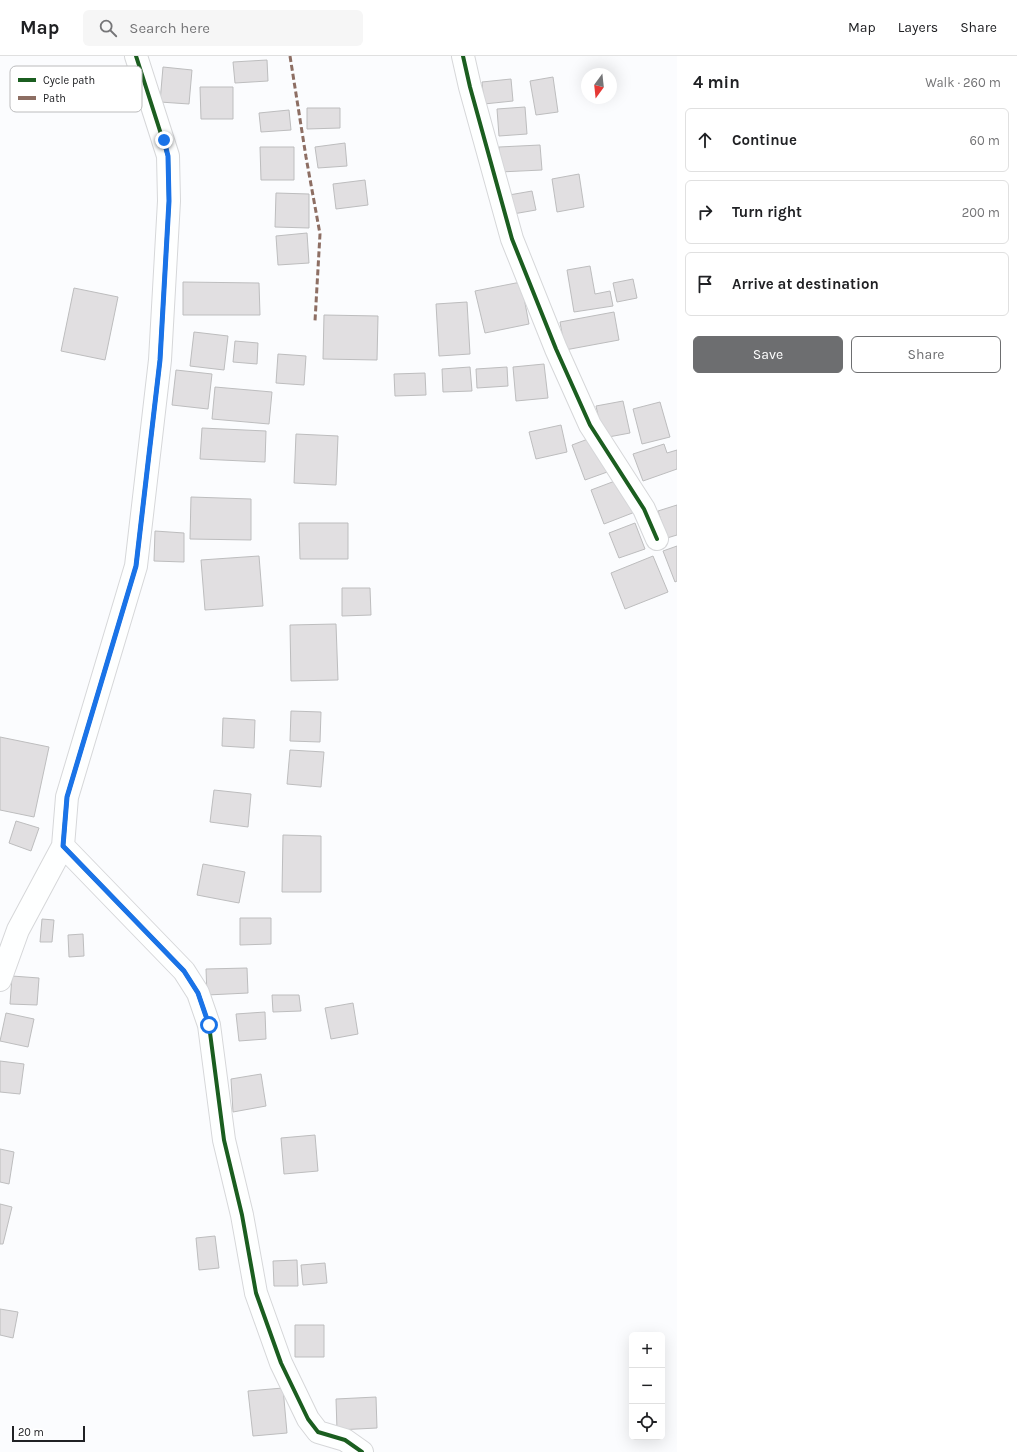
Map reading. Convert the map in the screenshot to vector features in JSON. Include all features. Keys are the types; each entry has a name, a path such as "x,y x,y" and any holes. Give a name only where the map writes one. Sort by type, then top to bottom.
{"street":[{"path":"136,56 139,66"},
{"path":"463,56 470,88 512,239 550,334 590,425 644,508 657,540"},
{"path":"0,980 18,930 63,846 67,797 136,566 160,360 169,201 168,156 142,75"},
{"path":"63,846 184,971 198,993 209,1025 224,1140 242,1215 256,1294 281,1363 308,1419 318,1432 345,1440 362,1452"}],"building":[{"path":"267,60 268,81 235,83 233,62"},
{"path":"163,67 192,70 189,104 160,102"},
{"path":"553,77 558,112 536,115 530,81"},
{"path":"511,79 513,101 484,104 482,82"},
{"path":"200,87 233,87 233,119 201,119"},
{"path":"525,107 527,134 499,136 497,109"},
{"path":"307,108 340,108 340,128 307,129"},
{"path":"289,110 291,130 261,132 259,113"},
{"path":"345,143 347,166 318,168 315,147"},
{"path":"540,145 542,170 500,172 499,147"},
{"path":"260,147 294,147 294,180 261,180"},
{"path":"579,174 584,207 557,212 552,179"},
{"path":"365,180 368,205 336,209 333,184"},
{"path":"532,191 536,210 513,214 509,195"},
{"path":"276,193 309,194 309,228 275,227"},
{"path":"307,233 309,263 278,265 276,236"},
{"path":"590,266 595,294 610,291 613,306 574,312 567,270"},
{"path":"633,279 637,298 617,302 613,283"},
{"path":"183,282 259,283 260,315 183,315"},
{"path":"521,282 529,324 485,333 475,291"},
{"path":"74,288 118,297 105,360 61,351"},
{"path":"467,302 470,354 439,356 436,304"},
{"path":"614,312 619,340 565,350 560,322"},
{"path":"324,315 378,316 377,360 323,359"},
{"path":"194,332 228,336 224,370 190,366"},
{"path":"235,341 258,343 257,364 233,362"},
{"path":"278,354 306,356 304,385 276,383"},
{"path":"544,364 548,398 516,401 513,367"},
{"path":"470,367 472,391 443,392 442,369"},
{"path":"507,367 508,386 477,388 476,369"},
{"path":"176,370 212,374 208,409 172,405"},
{"path":"425,373 426,395 395,396 394,374"},
{"path":"215,387 272,392 269,424 212,419"},
{"path":"623,401 630,433 603,438 596,406"},
{"path":"660,402 670,437 642,444 633,409"},
{"path":"561,425 567,452 536,459 529,432"},
{"path":"202,428 266,431 265,462 200,459"},
{"path":"296,434 338,436 336,485 294,483"},
{"path":"596,436 610,471 585,480 572,445"},
{"path":"664,444 667,453 677,450 677,469 643,481 633,454"},
{"path":"623,478 635,512 604,524 591,490"},
{"path":"191,497 251,499 251,540 190,539"},
{"path":"677,505 677,535 667,538 658,511"},
{"path":"299,523 348,523 348,559 300,559"},
{"path":"635,523 645,549 619,558 609,533"},
{"path":"155,531 184,533 184,562 154,561"},
{"path":"677,546 677,581 675,582 663,551"},
{"path":"259,556 263,606 205,610 201,560"},
{"path":"653,556 668,592 625,609 611,573"},
{"path":"342,588 370,588 371,615 342,616"},
{"path":"336,624 338,680 291,681 290,625"},
{"path":"291,711 321,712 320,742 290,741"},
{"path":"223,718 255,720 254,748 222,746"},
{"path":"0,737 49,747 34,817 0,810"},
{"path":"290,750 324,752 321,787 287,784"},
{"path":"214,790 251,794 248,827 210,822"},
{"path":"16,821 39,828 31,851 9,843"},
{"path":"283,835 321,836 321,892 282,892"},
{"path":"203,864 245,872 239,903 197,895"},
{"path":"240,918 271,918 271,944 240,945"},
{"path":"42,919 54,920 52,942 40,942"},
{"path":"83,934 84,956 69,957 68,935"},
{"path":"247,968 248,993 207,995 206,969"},
{"path":"12,976 39,978 37,1005 10,1004"},
{"path":"272,995 299,995 301,1011 273,1012"},
{"path":"353,1003 358,1034 331,1039 325,1008"},
{"path":"265,1012 266,1039 239,1041 236,1014"},
{"path":"6,1013 34,1019 28,1047 0,1041"},
{"path":"0,1061 24,1064 20,1094 0,1092"},
{"path":"261,1074 266,1106 233,1112 231,1079"},
{"path":"315,1135 318,1171 284,1174 281,1138"},
{"path":"0,1149 14,1152 9,1184 0,1182"},
{"path":"0,1204 12,1207 3,1244 0,1244"},
{"path":"215,1236 219,1268 199,1270 196,1238"},
{"path":"297,1260 298,1286 274,1286 273,1261"},
{"path":"325,1263 327,1283 303,1285 301,1265"},
{"path":"0,1309 18,1312 13,1338 0,1335"},
{"path":"295,1325 324,1325 324,1357 295,1357"},
{"path":"283,1388 287,1433 253,1436 248,1391"},
{"path":"376,1397 377,1428 337,1430 336,1399"}],"marked path":[{"path":"290,56 320,234 315,321"}],"cycle path":[{"path":"136,56 139,66"},
{"path":"463,56 470,87 512,239 556,349 590,425 644,509 657,539"},
{"path":"142,75 168,156 169,201 160,360 136,566 67,797 63,846 184,971 198,993 209,1025 224,1140 242,1215 256,1293 281,1363 308,1419 318,1432 345,1440 362,1452"}],"route":[{"path":"164,140 168,156 169,201 160,360 136,566 67,797 63,846 184,971 198,993 209,1025"}]}
